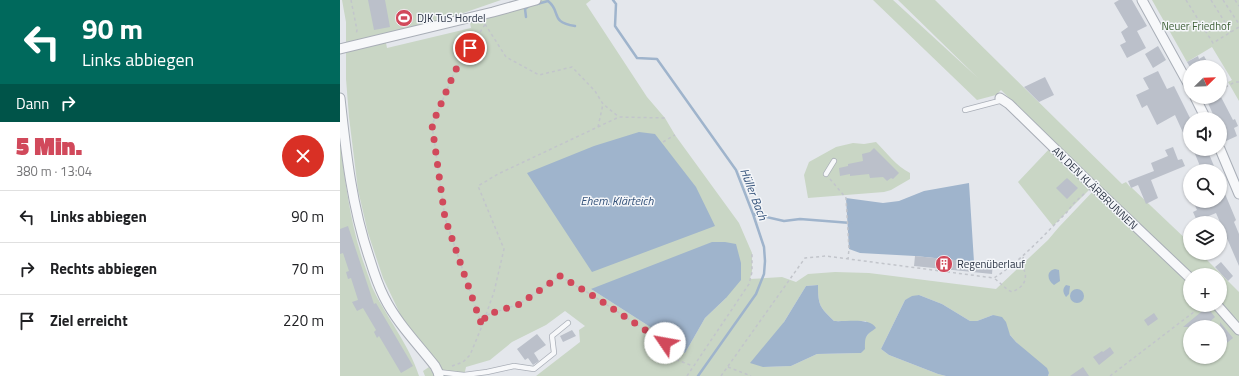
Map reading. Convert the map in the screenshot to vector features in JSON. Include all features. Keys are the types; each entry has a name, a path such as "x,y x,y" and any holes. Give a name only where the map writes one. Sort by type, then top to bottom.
{"street":[{"path":"340,49 493,12 536,0"},
{"path":"1142,0 1183,74"},
{"path":"340,98 356,213 376,279 395,316 435,366 439,374"},
{"name":"AN DEN KLÄRBRUNNEN","path":"1001,99 1009,104 1092,186 1183,271"},
{"path":"1223,156 1239,194"},
{"path":"1223,312 1239,330"}],"lane":[{"path":"965,110 1001,99"},
{"path":"826,174 834,161"},
{"path":"439,374 464,375 514,366 534,369 554,353 552,336 568,323"}],"path":[{"path":"351,0 357,30 355,45"},
{"path":"1186,0 1214,43 1239,28"},
{"path":"1211,0 1231,32"},
{"path":"1223,0 1239,24"},
{"path":"1235,0 1239,6"},
{"path":"482,326 445,218 432,125 455,71 493,12"},
{"path":"485,24 506,58 539,75 572,67 595,91 603,104 619,117"},
{"path":"1227,86 1235,82 1239,82"},
{"path":"598,127 603,104"},
{"path":"451,367 463,362 470,355 494,292 504,249 478,186 498,174 619,117 665,118"},
{"path":"663,142 675,135"},
{"path":"826,174 846,198 849,249 848,259"},
{"path":"994,278 1004,272 1024,255 1092,186"},
{"path":"687,376 749,284 752,272 752,253"},
{"path":"721,376 806,258 826,256 994,278 1002,284 1006,290 1012,292 1018,290 1023,285 1025,280 1025,272 1022,264 1024,255"},
{"path":"486,315 520,304 560,276 665,343 677,360 693,366"},
{"path":"1110,376 1194,312"},
{"path":"728,366 750,376"}],"green space":[{"path":"342,0 501,0 423,27 385,38 387,48 471,28 469,18 536,0 591,0 586,4 647,97 665,118 675,135 739,223 752,253 752,271 750,279 782,277 796,282 808,274 835,272 869,273 996,289 1048,240 1098,186 1001,90 996,95 977,100 873,0 893,0 978,78 898,0 935,0 1122,184 1126,182 1183,236 1183,260 1207,260 1215,268 1183,268 1183,312 1227,312 1227,280 1239,292 1239,376 1048,376 1049,373 1016,342 993,315 977,321 970,321 942,304 919,295 905,300 881,349 889,355 946,376 536,376 580,342 579,330 585,326 565,311 546,325 512,342 490,360 466,367 464,376 442,376 438,372 440,367 438,363 419,342 403,320 383,278 368,233 358,190 346,79 346,22","holes":["818,285 819,302 834,321 866,321 870,332 865,338 861,353 817,354 791,366 763,367 784,322 806,286","591,289 726,298 705,318 685,353 669,339"]},
{"name":"Neuer Friedhof","path":"1152,0 1239,0 1239,101 1228,82 1232,80 1227,72 1227,60 1220,60 1212,47 1190,60 1186,60"},
{"path":"876,142 896,163 910,173 910,179 891,190 884,192 808,198 804,175 809,162 836,147 853,143 864,144"},
{"path":"340,144 346,188 363,261 372,287 415,364 419,376 340,376"},
{"path":"1052,146 1093,186 1053,226 1018,182"},
{"path":"429,367 435,376 425,376 423,371"}],"water":[{"name":"Ehem. Klärteich","path":"639,132 655,134 696,187 715,226 592,272 527,173 594,146"},
{"path":"969,183 974,262 915,256 860,253 849,249 846,198 883,203 899,201 924,191"},
{"path":"712,242 736,244 741,263 741,280 726,298 705,318 685,353 669,339 591,289"},
{"path":"1052,270 1059,270 1060,281 1054,285 1048,276"},
{"path":"818,285 819,302 834,321 869,322 876,328 866,337 865,349 861,353 817,354 791,366 763,367 750,363 784,322 806,286"},
{"path":"1066,285 1070,286 1069,294 1066,297 1063,291"},
{"path":"1077,289 1082,291 1084,296 1082,301 1077,303 1072,301 1070,296 1072,291"},
{"path":"919,295 942,304 970,321 977,321 993,315 1002,317 1006,322 1010,335 1016,342 1047,368 1049,373 1048,376 946,376 889,355 881,349 905,300 912,296"}],"building":[{"path":"368,0 385,0 390,27 374,30"},
{"path":"1119,0 1132,0 1147,26 1137,31 1146,48 1127,58 1120,45 1126,42 1121,32 1128,27 1114,3"},
{"path":"1158,46 1166,60 1153,68 1145,54"},
{"path":"1198,56 1199,59 1204,56 1206,60 1191,60"},
{"path":"1158,71 1167,89 1174,86 1187,112 1183,112 1183,133 1175,115 1157,125 1147,105 1142,108 1136,95 1149,89 1143,78"},
{"path":"1045,77 1054,95 1039,102 1024,87"},
{"path":"1208,104 1225,104 1238,126 1234,128 1237,136 1227,141 1227,112 1212,112"},
{"path":"1173,147 1178,160 1182,159 1184,164 1183,167 1151,180 1158,198 1146,204 1138,185 1131,188 1128,181 1154,171 1151,163 1168,156 1165,150"},
{"path":"874,148 899,173 893,179 891,178 887,181 883,177 870,178 869,174 850,176 850,174 840,176 839,168 848,166 848,164 863,161 862,154 870,152"},
{"path":"1196,156 1210,156 1213,164 1199,164"},
{"path":"1067,178 1078,188 1067,199 1056,188"},
{"path":"1227,199 1236,220 1234,222 1239,234 1239,266 1227,238 1227,216 1217,216 1216,213 1209,216 1195,216 1193,212 1197,210 1196,208 1227,208"},
{"path":"348,226 374,304 376,303 413,366 401,373 379,336 377,338 374,332 376,330 363,308 357,311 352,302 358,300 351,278 348,279 346,272 349,271 343,253 340,254 340,229"},
{"name":"Regenüberlauf","path":"915,256 985,263 985,261 993,261 992,274 914,266"},
{"path":"1221,262 1226,268 1216,268 1215,267"},
{"path":"1227,269 1233,276 1228,281 1227,280"},
{"path":"1201,312 1211,312 1215,317 1212,320 1191,320"},
{"path":"1154,313 1158,319 1148,326 1144,320"},
{"path":"572,330 576,336 563,342 560,336"},
{"path":"1227,331 1233,338 1227,343"},
{"path":"537,334 546,345 534,353 539,361 533,365 528,358 525,360 517,349"},
{"path":"1110,347 1114,353 1099,365 1093,357"},
{"path":"1083,367 1089,376 1070,376"}],"waterway":[{"name":"Hüller Bach","path":"613,0 616,4 615,26 637,58 657,59 736,170 764,247 764,274 756,294 698,376"},
{"path":"537,4 548,1 562,22 575,26"},
{"path":"526,17 525,9 529,6"},
{"path":"753,214 784,221 800,219 851,223"}],"place":[{"name":"DJK TuS Hordel","path":"404,18"},
{"name":"Regenüberlauf","path":"944,264"}],"route":[{"path":"470,48 455,71 432,125 445,218 482,326 486,315 520,304 560,276 665,343"}]}
